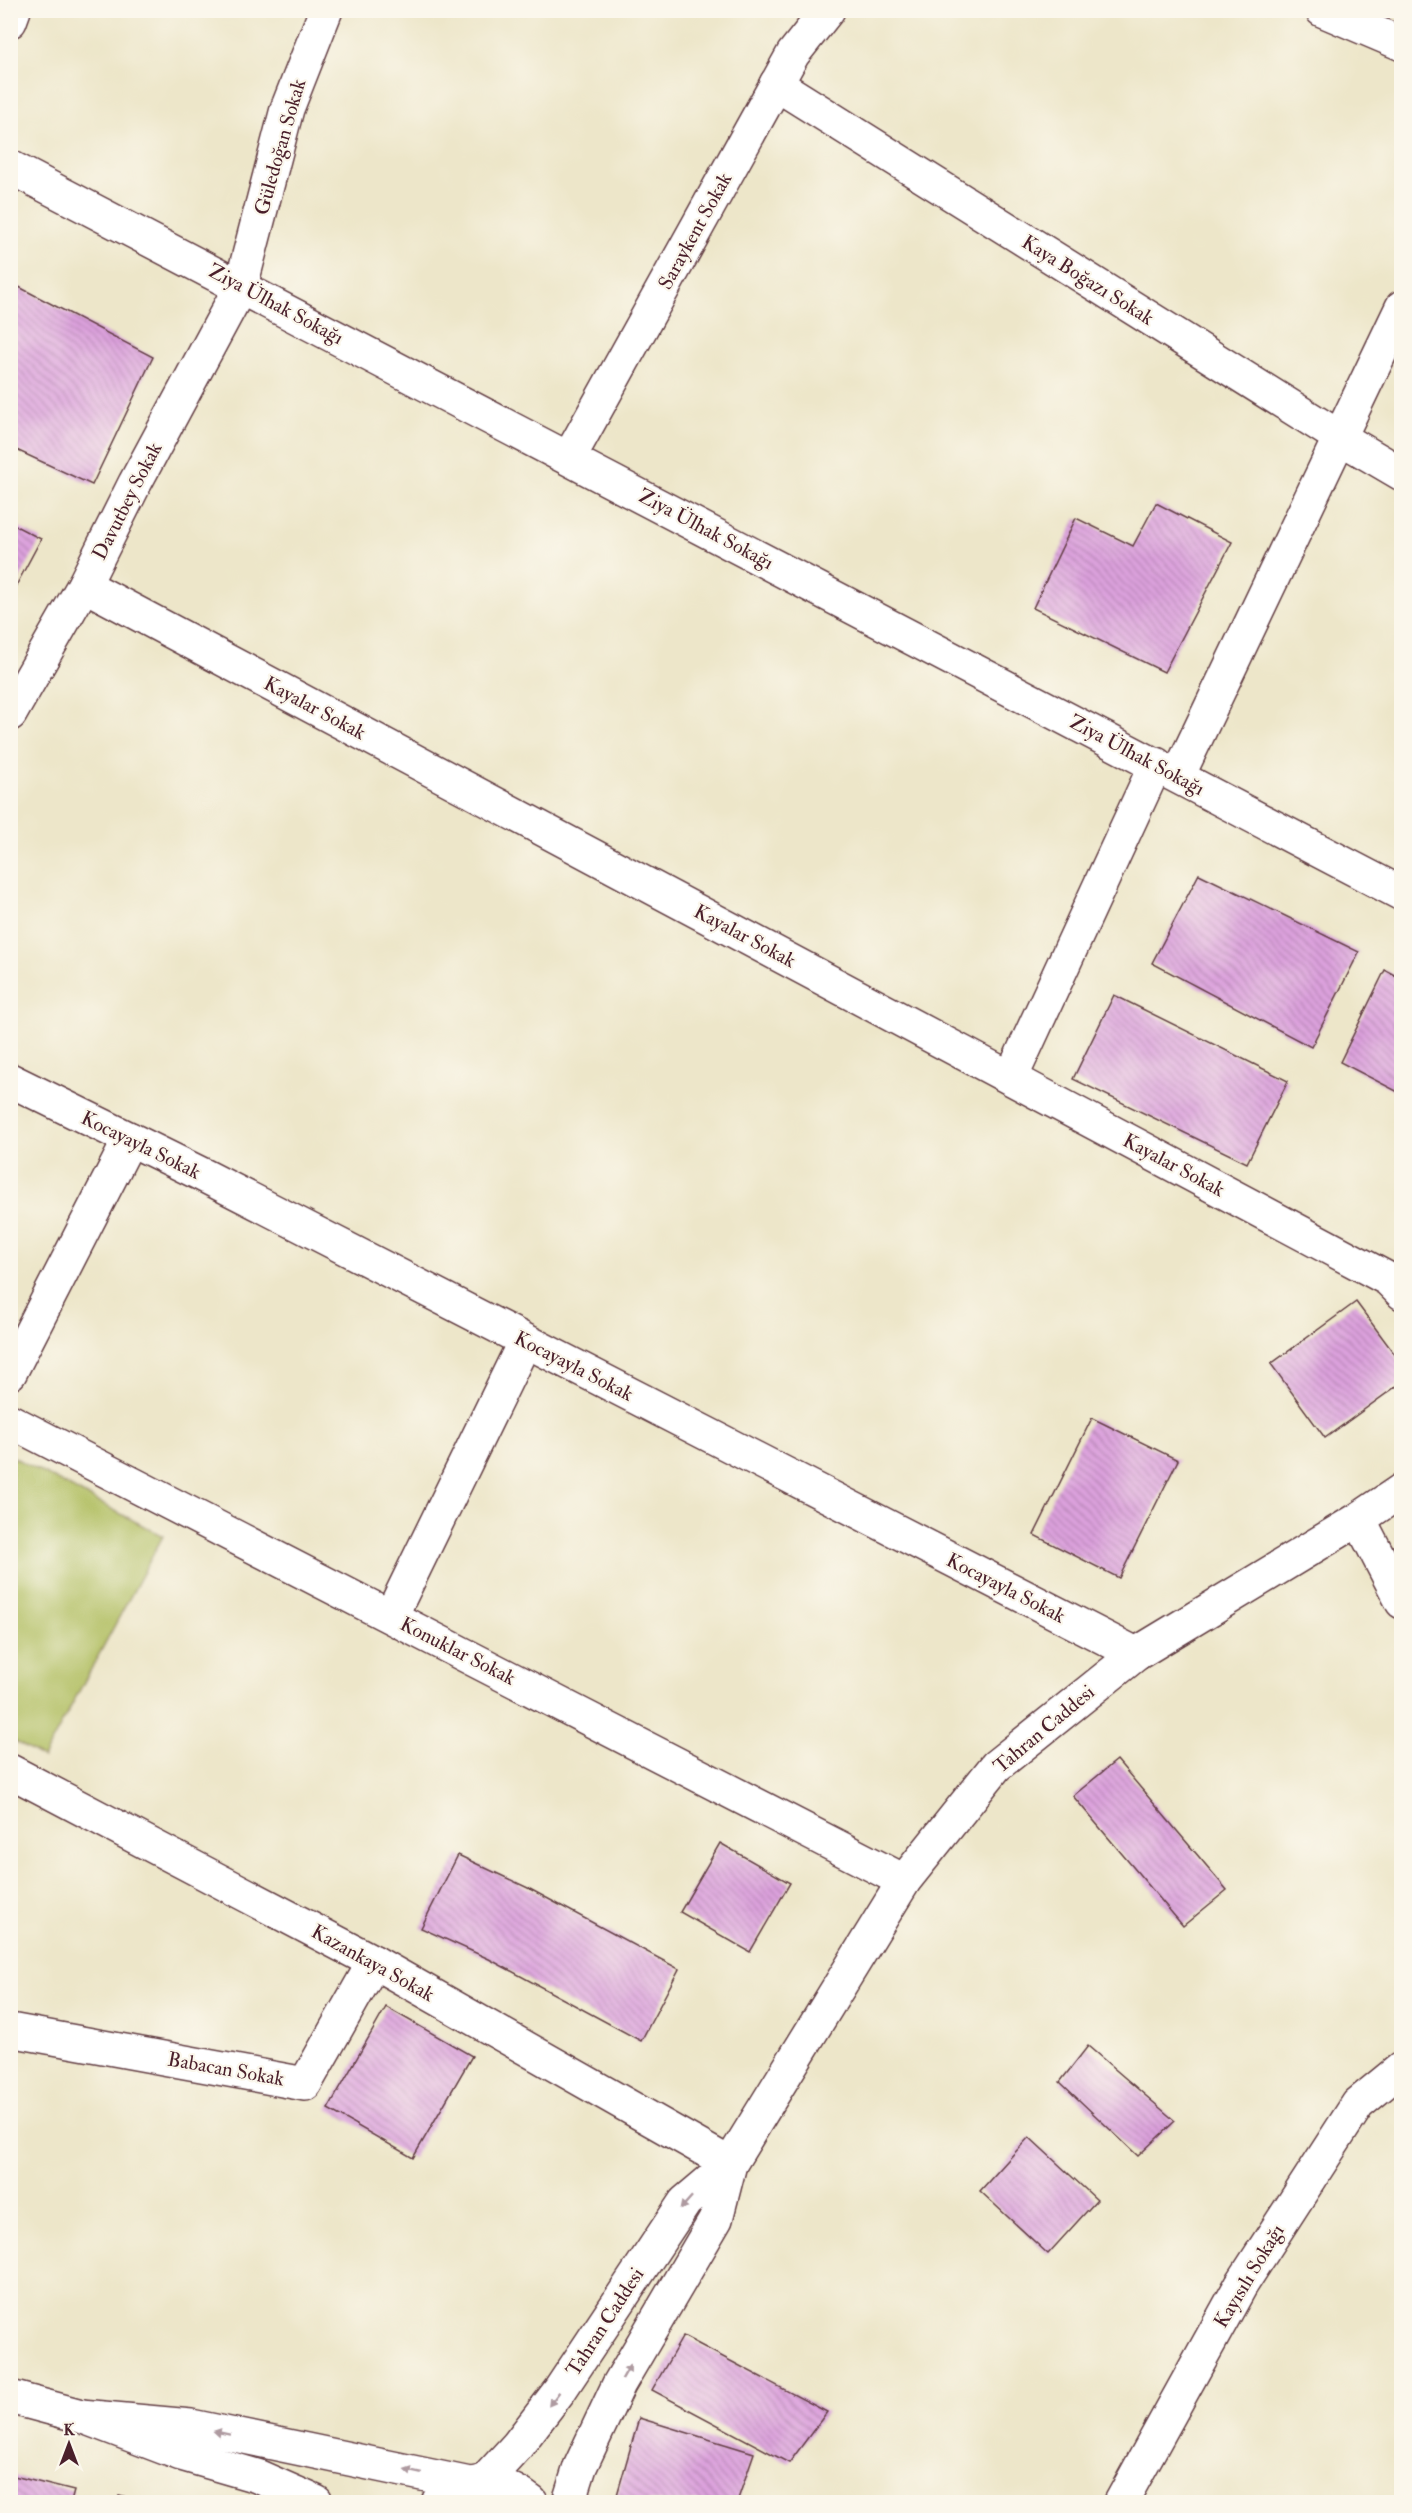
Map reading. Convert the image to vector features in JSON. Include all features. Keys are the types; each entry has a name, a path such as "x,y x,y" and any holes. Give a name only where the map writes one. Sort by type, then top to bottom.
{"street":[{"path":"10,21 14,10"},
{"name":"Güledoğan Sokak","path":"241,286 288,109 326,10"},
{"name":"Saraykent Sokak","path":"569,458 793,54 828,10"},
{"path":"1322,10 1401,44"},
{"name":"Kaya Boğazı Sokak","path":"776,84 1401,474"},
{"name":"Ziya Ülhak Sokağı","path":"10,167 1401,894"},
{"name":"Davutbey Sokak","path":"10,714 84,585 135,483 241,286"},
{"path":"1011,1078 1167,770 1340,437 1401,307"},
{"name":"Kayalar Sokak","path":"84,585 1388,1279 1401,1293"},
{"name":"Kocayayla Sokak","path":"10,1080 130,1139 1136,1654"},
{"path":"10,1373 130,1139"},
{"path":"391,1616 525,1341"},
{"name":"Konuklar Sokak","path":"10,1421 904,1881"},
{"name":"Tahran Caddesi","path":"568,2502 580,2467 619,2385 716,2219 730,2164 904,1881 996,1766 1136,1654 1359,1519 1401,1490"},
{"path":"1359,1519 1401,1602"},
{"name":"Kazankaya Sokak","path":"10,1771 374,1962 730,2164"},
{"name":"Babacan Sokak","path":"10,2030 305,2084 374,1962"},
{"name":"Kayısılı Sokağı","path":"1121,2502 1242,2285 1312,2174 1358,2104 1401,2068"},
{"name":"Tahran Caddesi","path":"438,2502 450,2492 477,2483 518,2446 560,2390 685,2202 730,2164"},
{"path":"10,2397 81,2416 181,2454 257,2476 316,2502"},
{"path":"81,2416 191,2426 513,2489 531,2502"}],"green space":[{"path":"11,1456 163,1536 43,1758 11,1739"}],"building":[{"path":"19,287 153,357 92,485 10,447 10,305"},
{"path":"1156,503 1232,542 1164,672 1033,608 1076,518 1133,546"},
{"path":"10,523 41,539 10,597"},
{"path":"1199,874 1359,952 1311,1047 1152,963"},
{"path":"1385,970 1402,979 1402,1094 1340,1062"},
{"path":"1114,995 1288,1081 1247,1163 1073,1079"},
{"path":"1356,1302 1402,1364 1402,1382 1325,1438 1271,1364"},
{"path":"1092,1418 1178,1460 1119,1578 1034,1535"},
{"path":"1117,1760 1227,1890 1183,1926 1073,1796"},
{"path":"720,1843 790,1883 750,1952 680,1912"},
{"path":"458,1855 528,1888 679,1969 641,2041 489,1959 421,1928"},
{"path":"386,2007 472,2056 413,2158 328,2109"},
{"path":"1088,2046 1175,2121 1138,2156 1060,2082"},
{"path":"1029,2137 1097,2200 1048,2254 980,2191"},
{"path":"683,2336 827,2412 789,2463 652,2390"},
{"path":"639,2418 754,2453 737,2502 615,2502"},
{"path":"10,2475 74,2491 71,2502 10,2502"},
{"path":"119,2496 146,2502 117,2502"}]}
